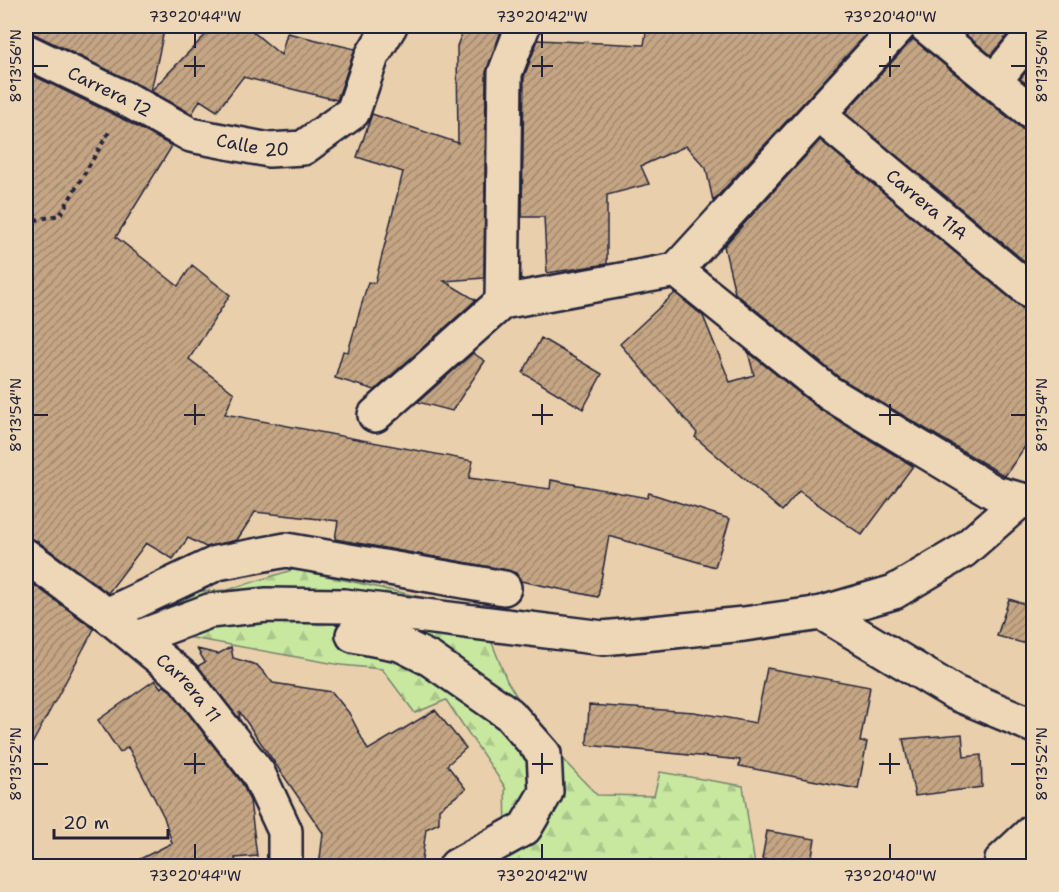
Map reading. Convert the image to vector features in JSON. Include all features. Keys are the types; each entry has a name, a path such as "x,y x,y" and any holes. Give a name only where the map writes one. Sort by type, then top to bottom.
{"street":[{"name":"Calle 20","path":"191,135 269,150 303,148 353,112 372,56 390,26"},
{"path":"502,302 505,73 523,26"},
{"path":"375,415 502,302 676,270 899,26"},
{"path":"926,26 1034,114"},
{"path":"995,80 1034,32"},
{"name":"Carrera 12","path":"26,51 128,100 191,135"},
{"name":"Carrera 11A","path":"819,115 1034,294"},
{"path":"676,270 829,393 995,492 1027,502"},
{"path":"136,638 209,611 267,605 344,606 603,638 744,624 822,613 894,592 963,551 1027,502"},
{"path":"107,615 217,563 286,550 504,588"},
{"name":"Carrera 11","path":"26,556 107,615 184,678 258,773 285,831 285,867"},
{"path":"822,613 955,693 1034,726"},
{"path":"353,635 400,644 430,659 509,714 544,754 546,792 525,828 456,867"},
{"path":"1000,867 1002,860 1034,830"}],"path":[{"path":"26,222 60,214 128,100"}],"green space":[{"path":"295,569 479,610 507,681 545,741 597,795 654,796 660,772 743,786 755,866 486,866 506,828 505,787 446,700 415,713 382,669 341,665 187,637 154,611 185,592 228,590"}],"building":[{"path":"26,26 165,26 151,91 26,32"},
{"path":"214,26 246,26 281,55 287,33 355,49 337,100 243,77 217,111 200,100 192,114 151,91"},
{"path":"465,26 503,26 486,72 484,278 444,281 476,300 375,390 335,378 343,351 348,352 368,282 375,283 403,172 357,157 372,114 458,143 457,46"},
{"path":"647,26 874,26 713,201 706,168 686,146 641,166 649,184 607,195 607,264 547,273 544,217 522,217 524,77 538,40 644,45"},
{"path":"955,26 1015,26 991,55"},
{"path":"913,39 1022,129 1034,132 1034,269 845,113"},
{"path":"1034,62 1034,89 1020,79"},
{"path":"26,72 119,117 172,146 116,237 178,286 192,265 230,295 189,359 234,393 225,414 473,461 469,478 550,489 551,480 647,498 649,493 730,519 715,567 609,536 598,597 521,581 516,573 507,570 335,539 338,521 255,512 237,540 206,547 188,538 173,559 146,543 108,593 37,541 26,538"},
{"path":"820,140 1022,308 1034,312 1034,433 1005,476 840,378 735,293 724,246"},
{"path":"675,293 703,316 730,382 754,375 748,352 819,409 913,466 862,535 799,491 782,511 695,437 697,433 620,344"},
{"path":"541,338 602,374 583,409 523,373"},
{"path":"473,353 485,361 452,411 418,402"},
{"path":"26,579 94,629 26,755"},
{"path":"1009,599 1034,607 1034,646 997,636"},
{"path":"231,647 233,658 257,665 273,683 332,692 349,713 368,750 435,710 466,748 447,765 466,789 439,809 439,823 426,829 421,867 319,867 323,833 239,711 240,720 198,666 205,662 197,649 218,654"},
{"path":"767,668 870,687 860,742 867,742 858,789 739,766 740,760 587,745 589,705 694,712 756,723"},
{"path":"155,680 161,688 164,686 171,691 242,783 250,801 257,856 235,858 236,867 124,867 172,843 164,817 128,747 120,753 98,720"},
{"path":"962,734 964,757 981,755 982,787 915,796 903,739"},
{"path":"767,831 815,839 810,867 762,859"}]}
